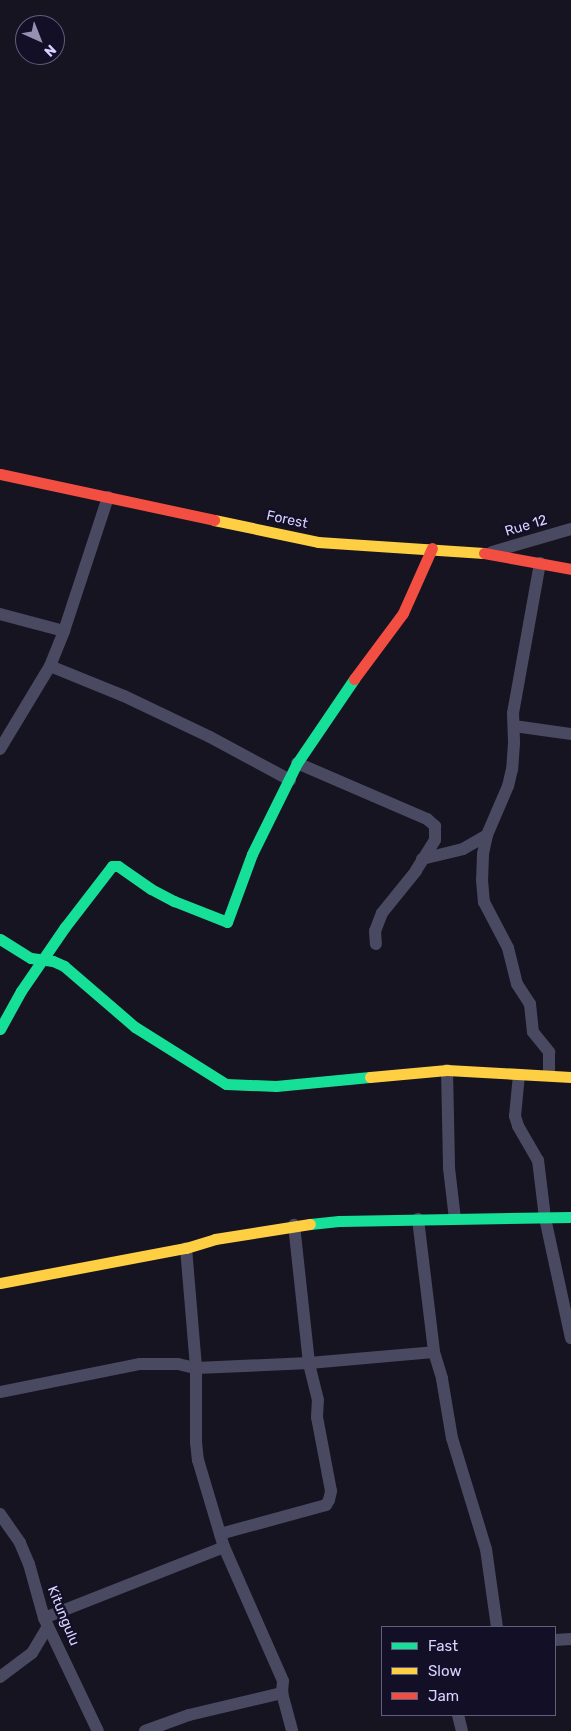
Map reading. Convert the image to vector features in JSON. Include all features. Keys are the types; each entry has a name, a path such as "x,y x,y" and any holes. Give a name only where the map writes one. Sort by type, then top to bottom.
{"street":[{"name":"Forest","path":"2,473 318,542 489,553 571,569"},
{"path":"1,744 50,666 64,631 108,497"},
{"name":"Rue 12","path":"489,553 571,529"},
{"path":"0,1029 21,991 41,961 96,885 109,869 115,865 151,889 205,915 227,922 252,854 297,763 336,703 403,613 432,548"},
{"path":"540,563 512,713 514,726 512,769 508,786 487,835 483,854 484,902 508,948 518,988 530,1004 533,1032 549,1052 549,1075"},
{"path":"0,614 64,631"},
{"path":"50,666 124,696 210,737 290,780"},
{"path":"514,726 571,734"},
{"path":"297,763 432,822 436,836 416,872 382,913 375,931 376,944"},
{"path":"422,859 464,849 487,835"},
{"path":"0,939 21,954 41,961 53,961 64,966 142,1032 226,1084 276,1086 448,1070 571,1077"},
{"path":"448,1070 449,1168 455,1219"},
{"path":"519,1075 516,1116 518,1126 538,1160 545,1218 571,1338"},
{"path":"0,1283 186,1248 215,1239 294,1225 418,1219 571,1216"},
{"path":"418,1219 434,1352 442,1379 452,1438 486,1549 497,1626"},
{"path":"0,1677 32,1653 46,1622 222,1541 326,1505 331,1491 317,1417 318,1400 309,1363 294,1225"},
{"path":"186,1248 196,1368 196,1442 198,1460 222,1541 283,1681 282,1693 292,1731"},
{"path":"0,1392 140,1364 178,1364 196,1368 309,1363 434,1352"},
{"name":"Kitungulu","path":"0,1514 20,1543 29,1564 46,1622 98,1731"},
{"path":"556,1640 571,1639"},
{"path":"145,1731 189,1715 282,1693"},
{"path":"458,1716 462,1731"}],"traffic: fast":[{"path":"0,1029 21,991 65,927 112,866 118,866 151,889 174,901 227,922 252,854 297,763 354,679"},
{"path":"0,939 31,958 53,961 64,966 135,1027 226,1084 276,1086 370,1077"},
{"path":"310,1224 339,1221 571,1217"}],"traffic: slow":[{"path":"214,520 318,542 484,553"},
{"path":"370,1077 447,1070 571,1077"},
{"path":"0,1283 186,1248 215,1239 310,1224"}],"traffic: jam":[{"path":"0,474 214,520"},
{"path":"354,679 403,613 432,548"},
{"path":"484,553 571,569"}]}
